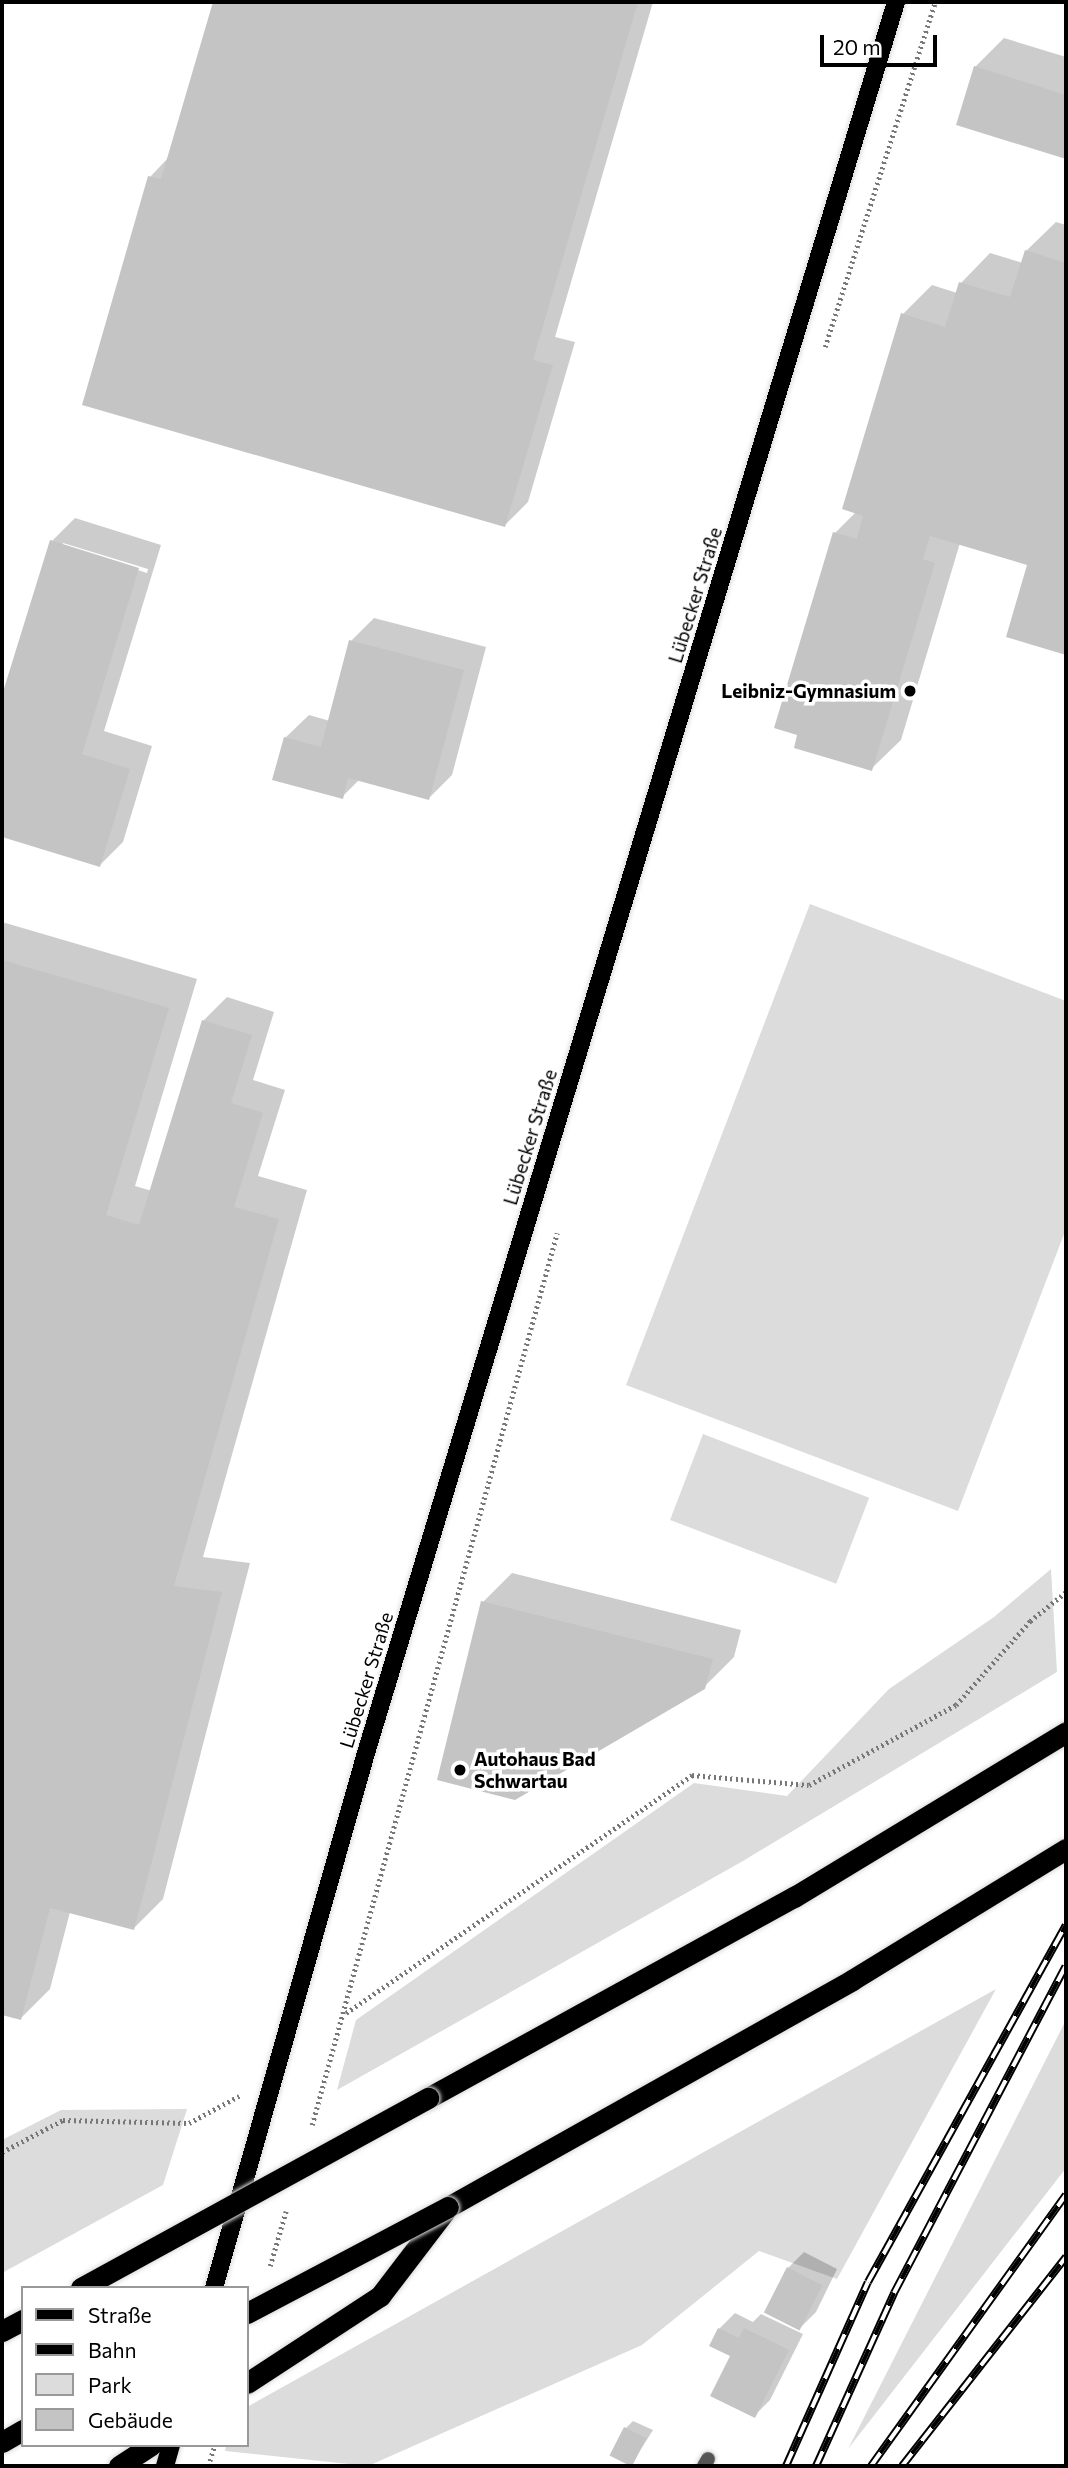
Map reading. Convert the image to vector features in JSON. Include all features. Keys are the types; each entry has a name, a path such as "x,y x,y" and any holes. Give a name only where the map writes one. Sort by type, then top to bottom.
{"highway":[{"path":"85,2286 794,1897 1066,1732"},
{"path":"248,2312 448,2207 840,1987 1066,1849"},
{"path":"248,2382 380,2296 448,2207"},
{"path":"2,2331 21,2321"},
{"path":"119,2466 148,2447"}],"main road":[{"name":"Lübecker Straße","path":"215,2286 270,2079 897,2"},
{"path":"165,2466 170,2447"}],"path":[{"path":"311,2131 346,2013 469,1559"},
{"path":"346,2013 692,1775 808,1785 956,1705 1030,1621 1066,1592"},
{"path":"2,2152 64,2120 189,2123 270,2079"},
{"path":"271,2262 291,2196"},
{"path":"208,2466 214,2447"}],"green space":[{"path":"810,904 1066,1001 1066,1229 958,1511 626,1385"},
{"path":"703,1434 869,1498 836,1584 670,1520"},
{"path":"1051,1569 1057,1672 743,1861 337,2090 356,2020 694,1783 787,1796 889,1689 994,1617"},
{"path":"996,1989 837,2279 759,2251 642,2345 368,2466 225,2451 226,2447 248,2447 248,2406"},
{"path":"1066,2020 1066,2168 848,2449"},
{"path":"187,2109 163,2185 2,2273 2,2140 61,2110"}],"building":[{"path":"213,2 638,2 533,360 553,365 505,527 82,405 148,176 161,179"},
{"path":"974,66 1066,95 1066,159 956,125"},
{"path":"1025,250 1066,263 1066,655 1006,637 1027,565 930,536 923,559 935,563 872,771 794,748 797,735 774,728 833,532 857,539 863,516 842,509 901,313 945,327 959,282 1010,297"},
{"path":"50,540 139,568 82,754 130,769 100,867 2,837 2,695"},
{"path":"349,640 464,670 429,800 348,778 343,799 272,780 284,737 321,747"},
{"path":"2,960 169,1008 106,1215 139,1225 202,1020 252,1035 231,1103 263,1113 234,1207 279,1219 174,1586 222,1592 134,1930 50,1908 21,2020 2,2015"},
{"path":"481,1601 713,1659 705,1689 515,1800 437,1780"},
{"path":"787,2267 823,2285 799,2331 764,2312"},
{"path":"718,2328 739,2338 744,2328 789,2350 755,2418 710,2396 730,2356 709,2346"},
{"path":"624,2427 646,2438 632,2466 609,2456"}],"railway":[{"path":"786,2466 868,2282 1066,1925"},
{"path":"816,2466 894,2293 1066,1966"},
{"path":"871,2466 1066,2195"},
{"path":"902,2466 1066,2257"}],"place":[{"name":"Leibniz-Gymnasium","path":"910,691"},
{"name":"Autohaus Bad Schwartau","path":"460,1770"}]}
